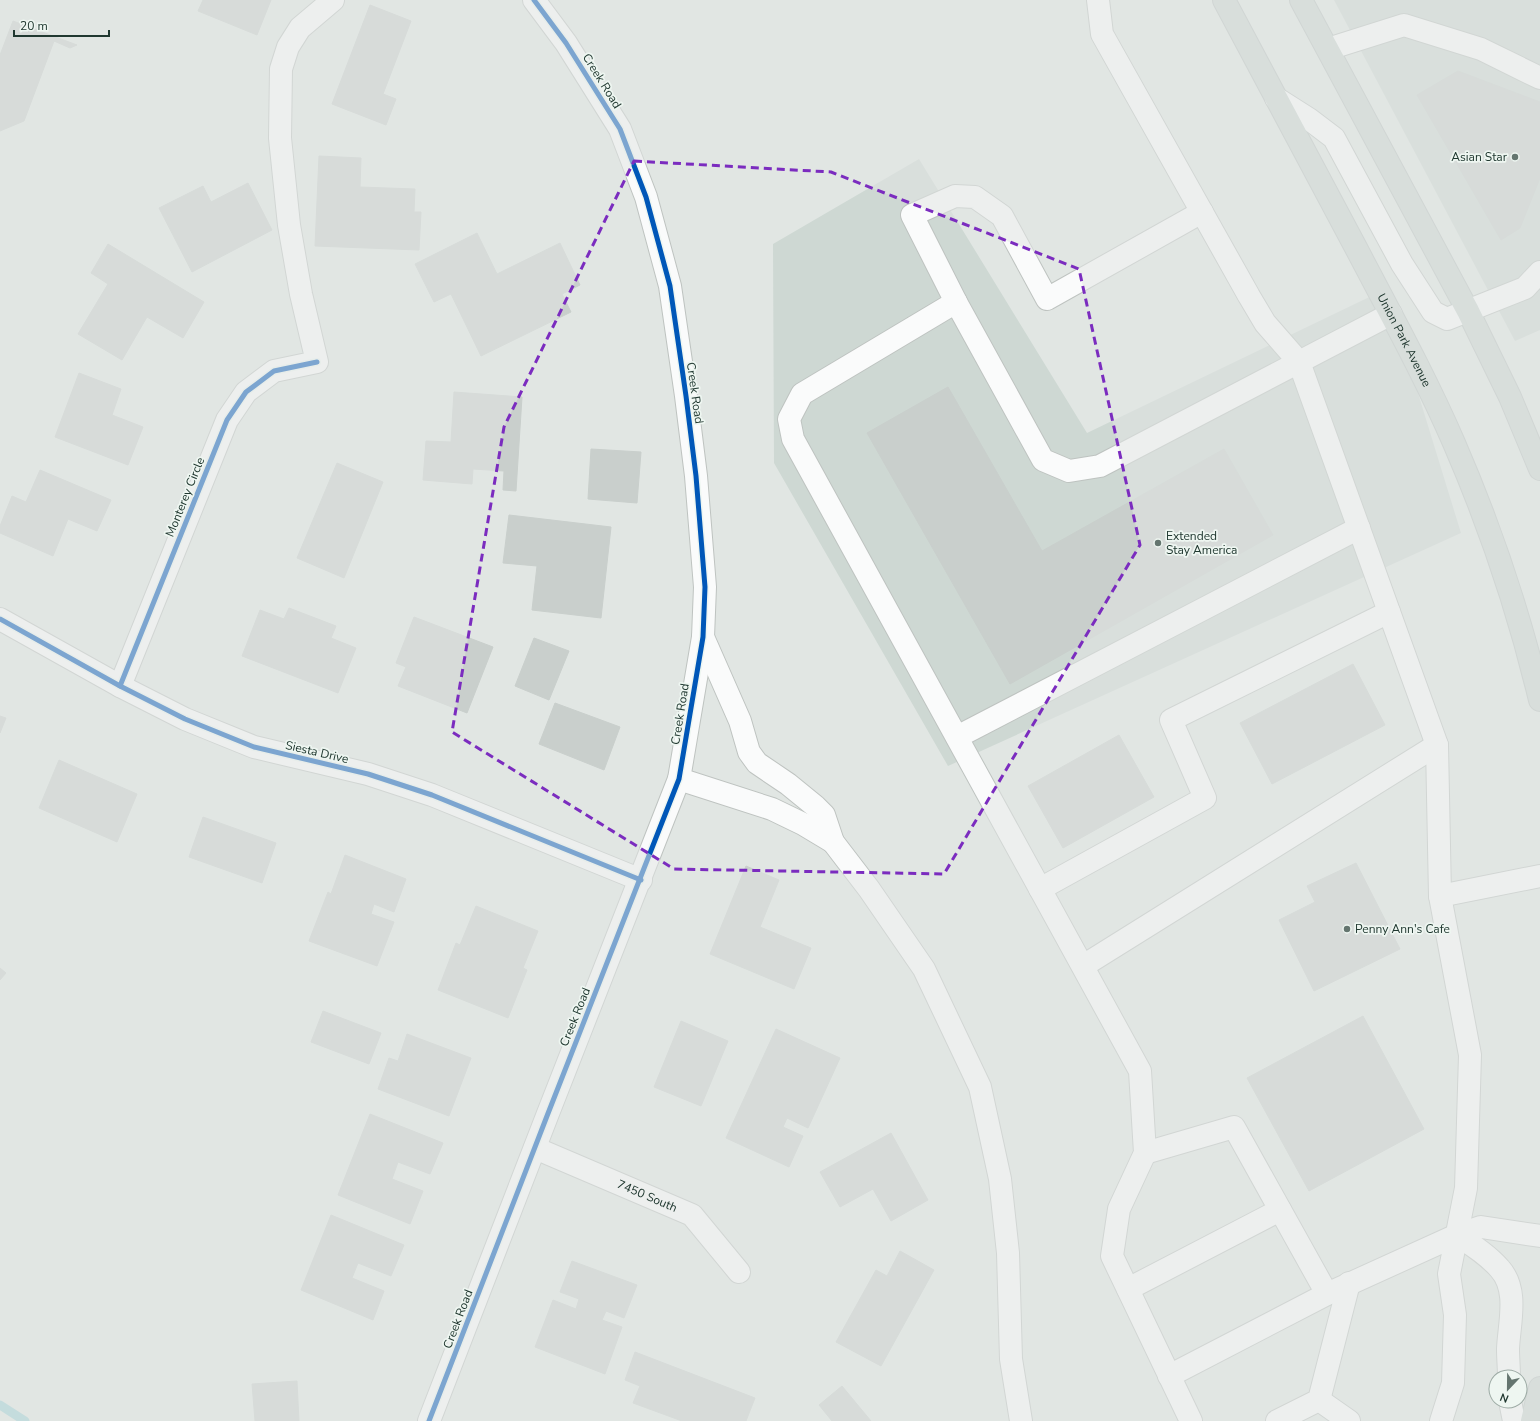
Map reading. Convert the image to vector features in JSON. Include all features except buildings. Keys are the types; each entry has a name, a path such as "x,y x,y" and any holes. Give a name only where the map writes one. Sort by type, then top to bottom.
{"main road":[{"name":"Union Park Avenue","path":"1224,0 1391,314 1453,442 1478,500 1500,559 1540,700"},
{"path":"1301,0 1468,311 1510,397 1540,469"},
{"path":"1532,1421 1540,1388"}],"street":[{"name":"Monterey Circle","path":"120,686 227,420 246,392 274,371 317,362 301,294 289,225 280,138 280,69 288,47 300,28 333,0"},
{"name":"Creek Road","path":"435,1419 535,1148 680,778 703,637 705,587 696,476 670,286 646,197 620,129 566,44 534,0"},
{"path":"1098,0 1102,34 1249,296 1265,322 1299,362 1437,746 1440,896 1470,1056 1466,1188 1449,1274 1455,1315 1453,1383 1441,1421"},
{"path":"1328,49 1404,25 1481,50 1540,78"},
{"path":"1276,98 1309,119 1334,138 1402,264 1433,312 1446,319 1468,311 1525,288 1540,272"},
{"path":"1202,212 1047,300 1002,216 975,197 955,196 912,215 956,302 1043,460 1069,471 1100,466 1391,314"},
{"path":"956,302 802,394 789,420 793,439 1140,1071 1145,1153 1119,1209 1112,1256 1191,1421"},
{"path":"957,737 1359,528"},
{"path":"1040,889 1205,798 1171,720 1389,612"},
{"name":"Siesta Drive","path":"0,619 120,686 185,719 254,747 368,774 432,795 640,880"},
{"path":"703,637 740,721 749,752 757,763 788,784 824,815 833,842 869,889 924,969 980,1087 1000,1179 1008,1253 1011,1359 1021,1421"},
{"path":"1083,966 1437,746"},
{"path":"680,778 772,809 803,824 833,842"},
{"path":"1440,896 1540,876"},
{"path":"1145,1153 1234,1127 1327,1294"},
{"name":"7450 South","path":"535,1148 692,1215 739,1272"},
{"path":"1128,1289 1280,1210"},
{"path":"1169,1376 1349,1283 1457,1235 1481,1227 1540,1236"},
{"path":"1457,1235 1485,1254 1502,1270 1509,1286 1512,1304 1508,1350 1509,1369"},
{"path":"1277,1421 1319,1400 1349,1283"},
{"path":"1319,1400 1349,1421"},
{"path":"1512,1409 1514,1421"}],"highlighted area":[{"path":"634,161 831,172 1079,269 1140,545 944,874 674,869 452,732 504,427"}],"shaded area":[{"path":"1334,0 1540,0 1540,330 1515,341"},
{"path":"919,159 1087,433 1386,289 1461,533 948,766 774,463 773,244"}],"waterway":[{"path":"0,1405 25,1421"}],"cycle path":[{"path":"429,1421 679,779 703,637 705,587 696,476 670,286 646,197 620,129 566,43 534,0"},
{"path":"120,686 227,420 246,392 274,371 317,362"},
{"path":"0,619 120,686 185,719 254,747 368,774 432,795 641,880"}],"place":[{"name":"Asian Star","path":"1515,157"},
{"name":"Extended Stay America","path":"1158,543"},
{"name":"Penny Ann's Cafe","path":"1347,929"}]}
